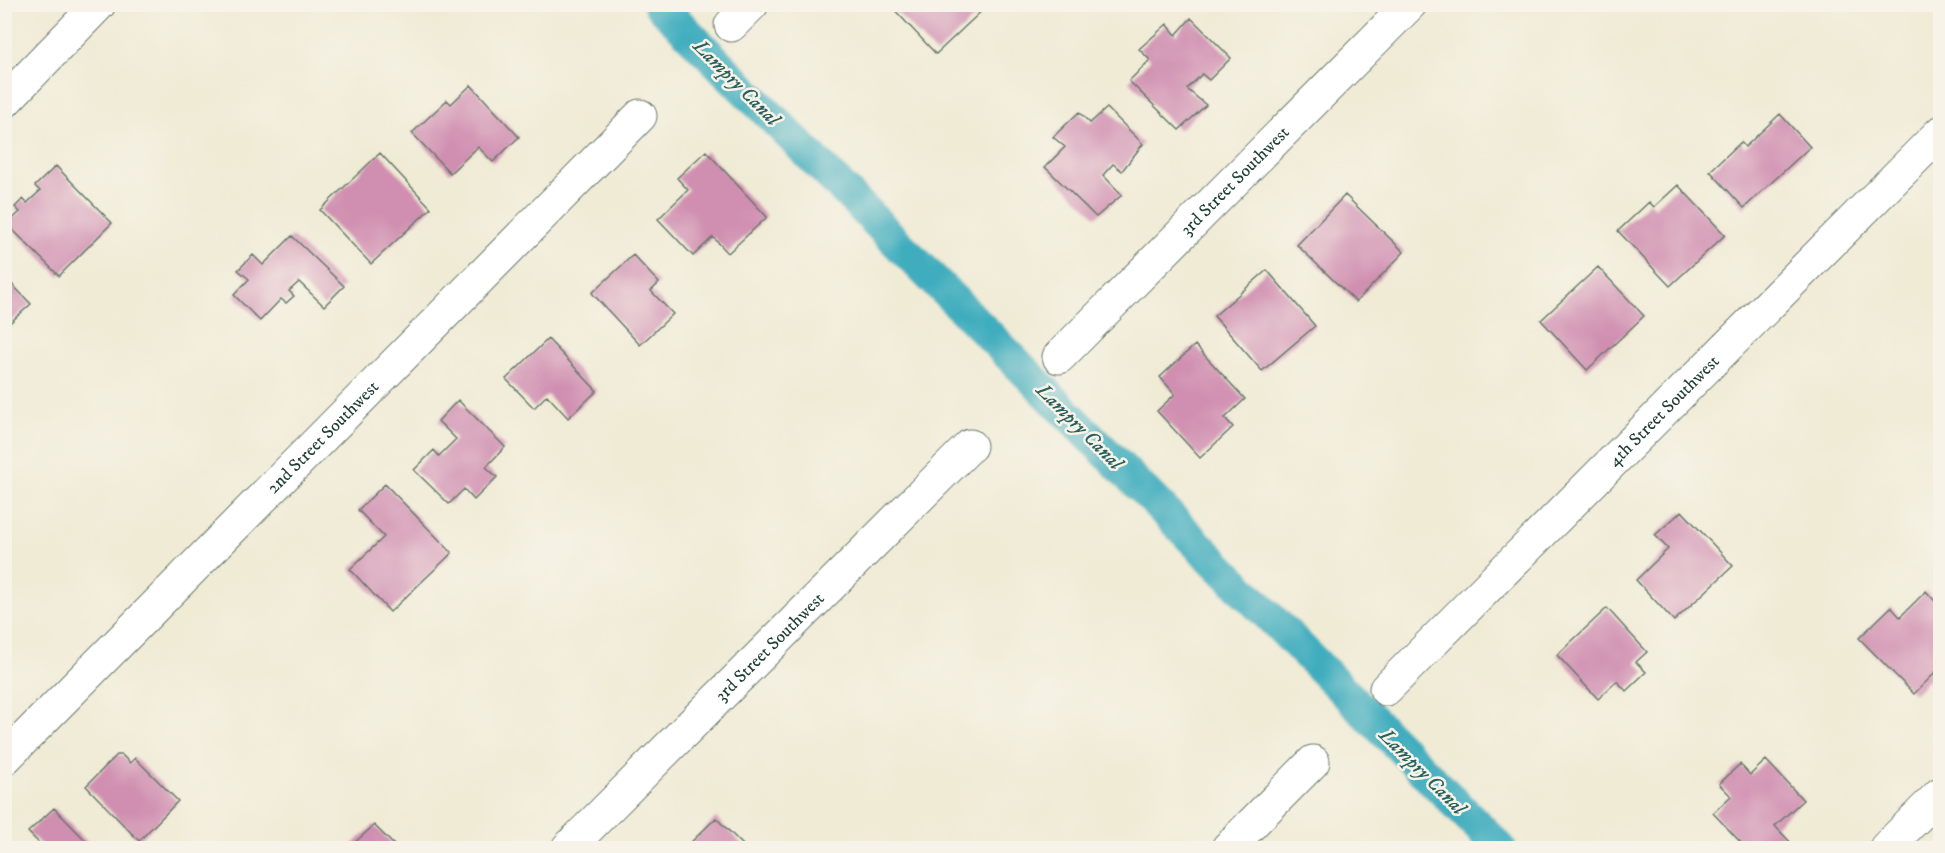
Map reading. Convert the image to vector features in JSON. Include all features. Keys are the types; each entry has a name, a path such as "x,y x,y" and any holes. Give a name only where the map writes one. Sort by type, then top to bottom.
{"street":[{"path":"4,102 99,4"},
{"name":"3rd Street Southwest","path":"1059,357 1410,4"},
{"name":"2nd Street Southwest","path":"4,759 640,116"},
{"name":"4th Street Southwest","path":"1386,689 1941,134"},
{"name":"3rd Street Southwest","path":"568,849 970,446"},
{"path":"1228,849 1313,762"},
{"path":"1886,849 1941,794"}],"building":[{"path":"889,4 989,4 936,54"},
{"path":"1191,18 1231,58 1209,80 1202,74 1187,89 1206,105 1179,130 1129,81 1150,60 1139,49 1167,24 1176,35"},
{"path":"471,85 519,137 493,162 478,147 450,173 412,133 447,100 451,104"},
{"path":"1107,108 1143,144 1122,171 1113,164 1103,175 1122,195 1096,217 1045,167 1065,147 1053,137 1079,112 1090,123"},
{"path":"1780,114 1810,147 1744,208 1710,171 1741,142 1745,147"},
{"path":"706,151 767,217 728,253 713,237 693,256 658,219 688,190 677,178"},
{"path":"380,153 431,208 371,264 320,210"},
{"path":"56,166 112,223 59,276 7,224 20,212 15,207 23,199 27,203 40,191 35,186"},
{"path":"1678,185 1725,235 1670,286 1618,231 1649,202 1654,207"},
{"path":"1345,195 1404,252 1356,302 1297,245"},
{"path":"292,236 344,286 324,306 299,282 289,291 294,296 286,303 281,299 260,321 234,295 249,279 238,270 253,255 263,265"},
{"path":"633,255 659,283 651,291 673,314 640,345 592,293"},
{"path":"1598,267 1644,316 1587,370 1541,320"},
{"path":"1267,270 1315,326 1262,371 1214,316"},
{"path":"4,276 31,304 4,328"},
{"path":"548,339 597,391 568,418 547,395 534,408 506,379"},
{"path":"1195,345 1245,399 1225,418 1233,427 1200,458 1157,411 1175,394 1160,377"},
{"path":"458,400 505,447 486,467 497,477 474,500 464,489 449,504 414,470 434,450 439,456 456,439 438,421"},
{"path":"385,484 452,553 390,612 350,569 384,537 358,510"},
{"path":"1682,511 1733,566 1674,621 1636,580 1668,549 1655,535"},
{"path":"1926,591 1940,607 1940,668 1914,694 1859,638 1891,607 1900,617"},
{"path":"1607,608 1647,652 1636,662 1646,672 1626,691 1617,681 1598,699 1557,655"},
{"path":"117,755 122,755 130,763 135,758 178,801 139,841 86,786"},
{"path":"1766,760 1803,800 1775,826 1792,844 1787,848 1746,848 1713,813 1731,796 1719,784 1740,764 1750,775"},
{"path":"54,808 93,848 44,848 28,832"},
{"path":"716,818 746,848 685,848"},
{"path":"374,825 397,848 349,848"}],"waterway":[{"name":"Lampry Canal","path":"659,4 1500,848"}]}
